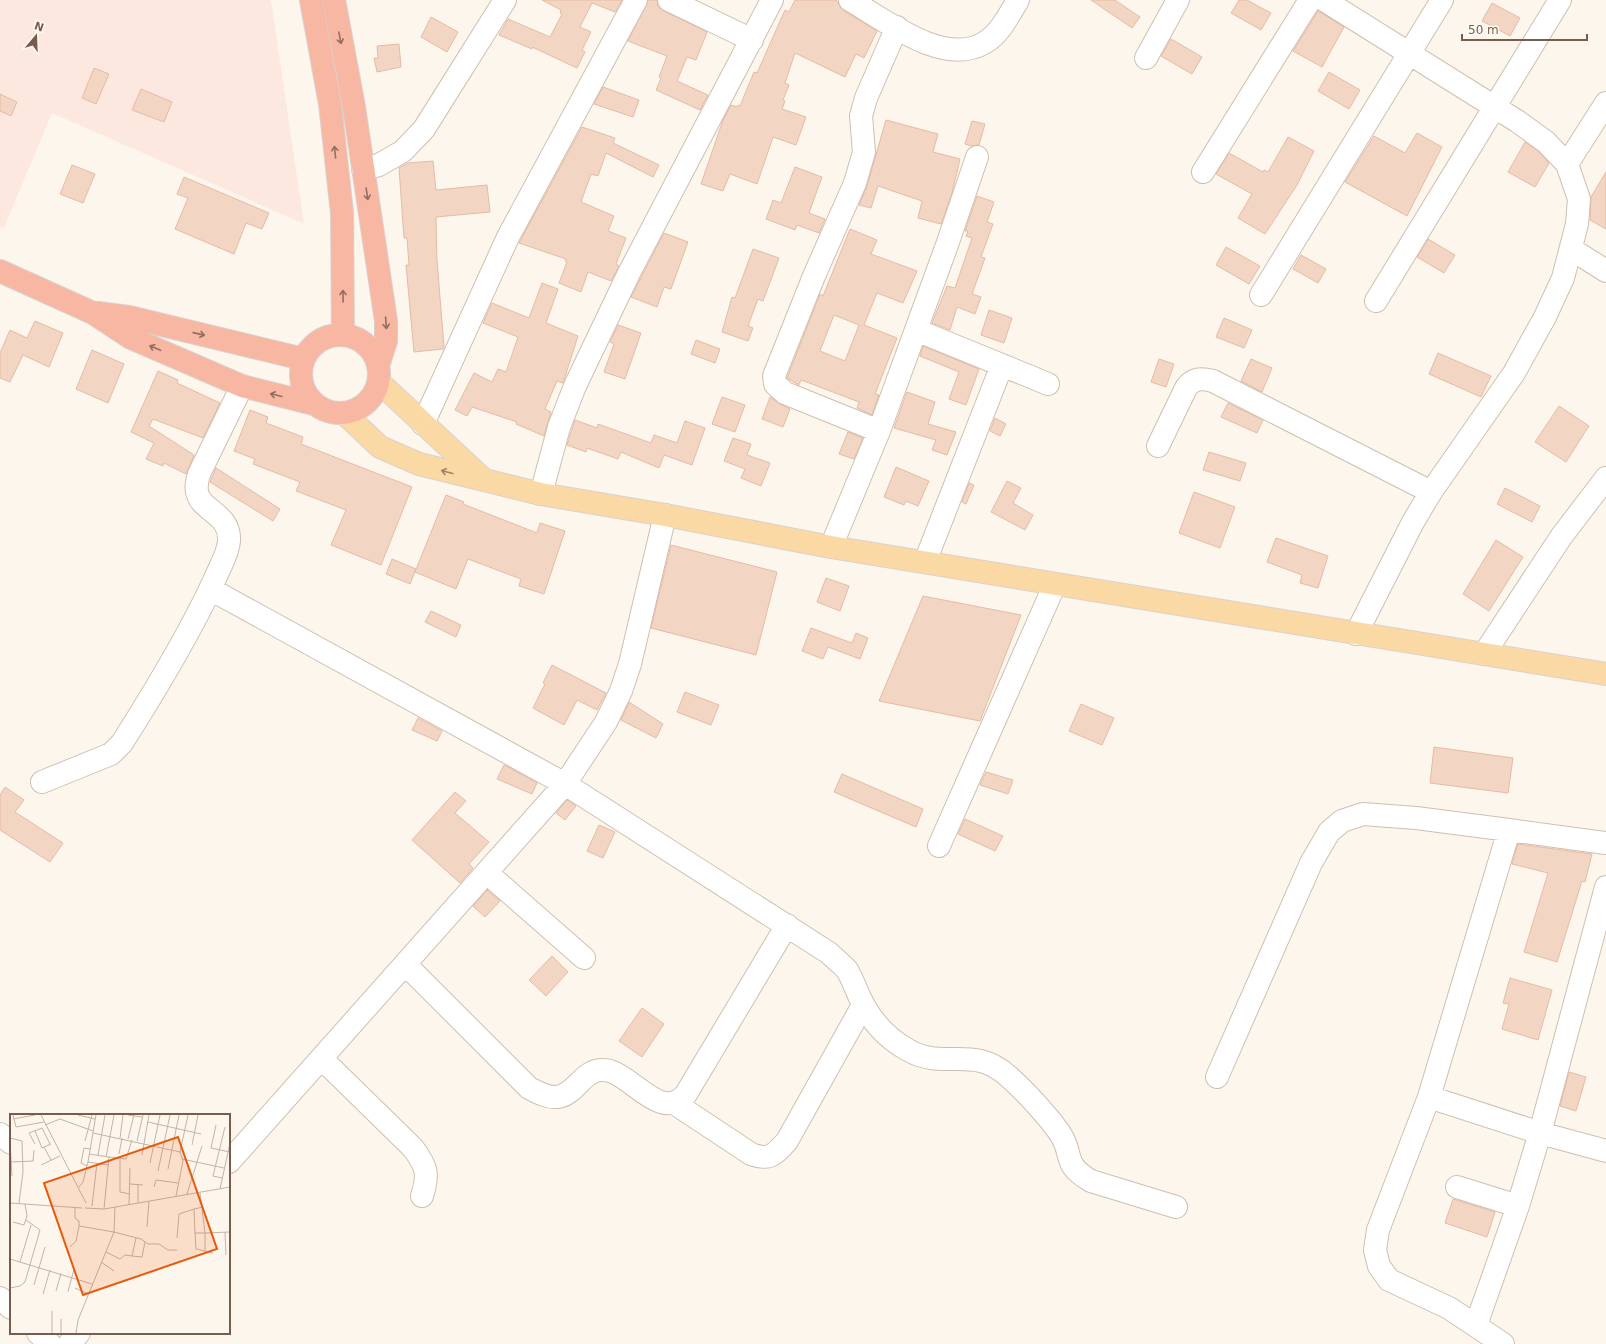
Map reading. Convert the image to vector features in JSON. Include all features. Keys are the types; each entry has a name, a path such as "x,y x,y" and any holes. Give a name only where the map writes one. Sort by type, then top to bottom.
{"highway":[{"path":"311,0 330,104 342,213 343,335"},
{"path":"0,271 93,313 132,338 242,386 314,404 328,412 345,414 360,409 372,397 379,374 386,341 386,321 354,107 334,0"},
{"path":"93,313 129,317 303,359"},
{"path":"314,404 302,386 300,375 303,359 312,345 327,337 343,335 359,340 372,351 379,374"}],"main road":[{"path":"379,374 423,424 485,482"},
{"path":"345,414 380,447 419,464 485,482 541,494 665,515 831,547 1606,674"}],"street":[{"path":"363,169 379,165 403,151 424,129 505,0"},
{"path":"423,424 508,237 636,0"},
{"path":"669,0 752,40"},
{"path":"541,494 559,427 575,386 629,273 772,0"},
{"path":"850,0 929,46 966,50 984,43 1001,27 1018,0"},
{"path":"1146,58 1178,0"},
{"path":"1203,172 1310,0"},
{"path":"1324,0 1546,142 1567,164 1579,199 1577,224 1563,278 1545,317 1514,373 1431,492 1413,522 1356,634"},
{"path":"1262,295 1442,0"},
{"path":"1376,301 1560,0"},
{"path":"879,431 785,393 775,384 774,376 814,276 855,183 864,152 861,116 866,98 897,28"},
{"path":"1567,164 1606,103"},
{"path":"831,547 879,431 977,157"},
{"path":"1571,249 1606,271"},
{"path":"916,330 1048,384"},
{"path":"925,562 1002,365"},
{"path":"1158,446 1190,382 1197,379 1204,379 1213,381 1431,492"},
{"path":"42,782 111,754 122,743 183,641 210,590 227,552 229,533 226,524 198,497 196,485 199,474 242,386"},
{"path":"1484,654 1562,537 1606,478"},
{"path":"230,1161 566,784 606,722 621,691 630,664 665,515"},
{"path":"939,846 1055,584"},
{"path":"210,590 566,784 830,953 847,971 863,1005 876,1026 891,1039 910,1051 927,1058 939,1060 968,1058 985,1061 1008,1076 1061,1134 1071,1165 1079,1174 1091,1181 1176,1206"},
{"path":"1217,1077 1311,863 1329,832 1342,821 1363,814 1416,818 1606,843"},
{"path":"1503,1344 1449,1308 1389,1280 1379,1266 1375,1250 1378,1230 1429,1097 1509,830"},
{"path":"487,873 584,958"},
{"path":"1476,1325 1518,1206 1540,1133 1606,887"},
{"path":"406,965 529,1088 543,1095 557,1097 564,1095 589,1074 602,1070 612,1072 654,1099 666,1104 681,1100 686,1094 787,925"},
{"path":"674,1103 751,1154 762,1158 770,1157 787,1141 863,1005"},
{"path":"322,1059 413,1148 426,1169 427,1180 422,1196"},
{"path":"1429,1097 1540,1133 1606,1152"},
{"path":"0,1134 10,1142"},
{"path":"1457,1187 1518,1206"},
{"path":"0,1298 10,1307"},
{"path":"39,1334 50,1344"},
{"path":"69,1344 78,1334"}],"shaded area":[{"path":"0,0 271,0 304,224 52,113 4,228 0,227"}],"building":[{"path":"542,0 622,0 615,12 592,3 580,27 591,32 582,50 585,52 577,68 532,47 532,49 499,35 508,19 550,37 562,14 560,13 561,10"},
{"path":"648,0 657,0 658,7 664,11 707,32 696,60 687,57 677,81 708,95 700,110 656,90 667,56 628,41"},
{"path":"795,0 836,0 844,11 877,31 864,58 856,54 845,77 795,53 785,83 789,85 783,100 785,101 782,109 806,117 796,145 773,137 757,184 730,174 723,191 701,184 723,120 731,105 737,107 738,105 740,106 754,72 757,73 785,10 789,12"},
{"path":"1091,0 1115,0 1140,17 1132,28"},
{"path":"1239,0 1247,0 1271,13 1261,30 1231,13"},
{"path":"1492,3 1520,18 1510,36 1482,21"},
{"path":"1318,11 1344,27 1322,67 1293,51"},
{"path":"431,17 458,32 447,52 421,37"},
{"path":"1171,39 1202,57 1192,74 1161,56"},
{"path":"399,44 401,67 377,72 374,58 378,58 377,46"},
{"path":"94,68 109,74 96,104 82,98"},
{"path":"1329,72 1360,90 1349,109 1318,91"},
{"path":"603,87 639,100 633,117 594,104"},
{"path":"141,89 172,102 164,122 132,110"},
{"path":"0,94 17,102 11,116 0,111"},
{"path":"886,120 938,134 933,152 960,159 952,193 941,224 918,218 922,201 878,186 871,208 859,205 867,186"},
{"path":"972,121 985,124 979,145 971,146 965,144"},
{"path":"582,127 615,138 613,143 659,165 653,177 606,153 598,176 591,174 581,202 614,216 608,231 626,238 616,264 619,266 611,281 588,272 581,292 559,283 567,262 565,261 566,259 519,243"},
{"path":"1417,133 1442,147 1407,216 1345,182 1374,136 1405,153"},
{"path":"1288,137 1314,151 1297,185 1265,234 1238,218 1252,194 1216,174 1229,153 1263,172 1264,170 1268,172"},
{"path":"1525,142 1538,151 1549,163 1535,187 1508,172"},
{"path":"433,161 436,190 487,185 490,212 436,217 437,260 444,347 443,349 414,352 406,265 409,265 407,238 404,238 399,168 408,163"},
{"path":"72,165 95,174 83,203 60,194"},
{"path":"795,167 822,177 809,213 825,219 819,233 797,225 795,230 766,219 773,200 781,203"},
{"path":"1606,172 1606,229 1590,220 1591,197"},
{"path":"184,177 269,213 262,229 246,223 234,254 175,229 188,198 177,194"},
{"path":"977,196 994,202 987,222 993,224 981,257 985,258 972,294 981,297 975,314 957,307 950,330 932,323 947,286 955,288 972,238 966,236 968,231 965,231"},
{"path":"850,229 877,240 871,254 917,271 903,303 877,293 864,325 897,338 875,394 879,395 872,415 857,408 859,402 801,380 799,385 787,378 820,294 823,296","holes":["834,315 859,325 845,361 820,351"]},
{"path":"664,233 688,242 671,289 664,287 657,307 631,297"},
{"path":"1428,239 1455,255 1444,273 1417,257"},
{"path":"1226,247 1260,266 1249,284 1216,265"},
{"path":"753,249 779,258 763,301 758,299 748,326 753,328 748,341 722,332 732,297 735,298"},
{"path":"1301,255 1326,269 1318,283 1293,269"},
{"path":"542,283 558,289 546,323 578,336 563,383 557,381 545,409 551,412 544,436 516,424 517,422 472,407 467,416 455,410 474,373 492,382 498,369 506,372 518,337 483,323 492,303 529,318"},
{"path":"989,310 1012,318 1004,343 981,335"},
{"path":"1224,318 1252,330 1244,348 1216,337"},
{"path":"35,321 63,333 49,367 23,355 10,382 0,378 0,353 10,330 27,338"},
{"path":"618,325 641,333 625,379 604,372 614,344 610,342"},
{"path":"696,340 720,349 715,363 691,354"},
{"path":"923,346 979,369 966,405 949,399 959,372 920,356"},
{"path":"92,350 124,364 108,403 76,389"},
{"path":"1438,353 1491,376 1481,397 1429,374"},
{"path":"1159,359 1174,364 1166,387 1151,382"},
{"path":"1251,359 1272,368 1262,392 1241,381"},
{"path":"158,371 178,380 177,383 220,403 203,438 153,419 149,426 194,455 186,474 164,463 163,466 146,459 154,443 131,432"},
{"path":"907,392 935,402 928,424 956,432 947,455 932,450 936,440 894,428"},
{"path":"722,397 745,405 735,432 712,424"},
{"path":"770,397 790,409 783,427 762,419"},
{"path":"1228,403 1263,420 1257,433 1221,417"},
{"path":"1559,406 1589,426 1566,462 1535,442"},
{"path":"250,410 268,417 266,423 303,437 301,444 412,487 381,565 331,545 346,510 296,491 300,482 253,464 255,459 234,451"},
{"path":"995,418 1006,424 1000,436 990,431"},
{"path":"575,420 597,428 598,424 651,443 654,435 677,443 685,421 705,428 692,465 664,455 659,468 621,452 618,459 587,448 586,452 567,445"},
{"path":"848,432 863,438 854,459 839,454"},
{"path":"733,438 751,444 747,455 770,463 761,486 741,478 745,469 724,461"},
{"path":"1209,452 1246,463 1240,481 1203,470"},
{"path":"896,467 929,481 918,506 906,501 904,505 884,497"},
{"path":"216,468 280,509 273,521 210,482"},
{"path":"1007,481 1021,488 1013,503 1033,515 1025,530 991,512"},
{"path":"969,483 974,485 966,504 962,502"},
{"path":"1505,488 1540,506 1532,522 1497,504"},
{"path":"1194,492 1235,507 1220,548 1179,533"},
{"path":"446,495 464,502 463,504 537,533 540,523 565,531 544,594 519,586 521,579 468,559 456,589 415,572"},
{"path":"1276,538 1328,556 1318,588 1300,583 1302,575 1267,562"},
{"path":"1496,540 1523,557 1489,611 1463,594"},
{"path":"671,545 777,572 756,655 651,628"},
{"path":"392,559 416,569 410,584 386,574"},
{"path":"826,578 849,586 840,611 817,602"},
{"path":"923,596 1021,615 980,721 879,701"},
{"path":"431,611 461,625 456,637 425,622"},
{"path":"811,628 852,643 856,633 868,638 860,659 828,647 823,659 802,651"},
{"path":"552,665 606,693 597,710 577,700 564,725 533,708 545,684 543,683"},
{"path":"685,692 719,705 711,725 677,712"},
{"path":"629,702 663,724 656,738 621,720"},
{"path":"1081,704 1114,718 1102,745 1069,731"},
{"path":"418,718 442,731 437,741 412,730"},
{"path":"1434,747 1513,758 1508,793 1430,783"},
{"path":"504,765 537,783 532,794 497,779"},
{"path":"986,772 1013,780 1008,794 980,785"},
{"path":"842,774 923,809 916,827 834,792"},
{"path":"5,787 24,800 15,812 63,843 50,862 0,830 0,795"},
{"path":"455,792 466,801 455,813 489,842 469,864 473,868 460,883 412,840"},
{"path":"567,800 576,806 565,820 556,813"},
{"path":"965,819 1003,836 995,851 958,834"},
{"path":"599,825 615,832 603,858 587,851"},
{"path":"1518,844 1592,854 1585,882 1582,881 1557,962 1524,952 1548,873 1512,864"},
{"path":"487,890 500,901 485,917 473,906"},
{"path":"552,956 568,972 546,996 529,980"},
{"path":"1510,978 1552,990 1538,1040 1502,1029 1509,1004 1503,1003"},
{"path":"642,1008 664,1024 642,1057 619,1041"},
{"path":"1569,1072 1586,1077 1576,1111 1560,1106"},
{"path":"1453,1199 1495,1212 1487,1237 1445,1223"}]}
